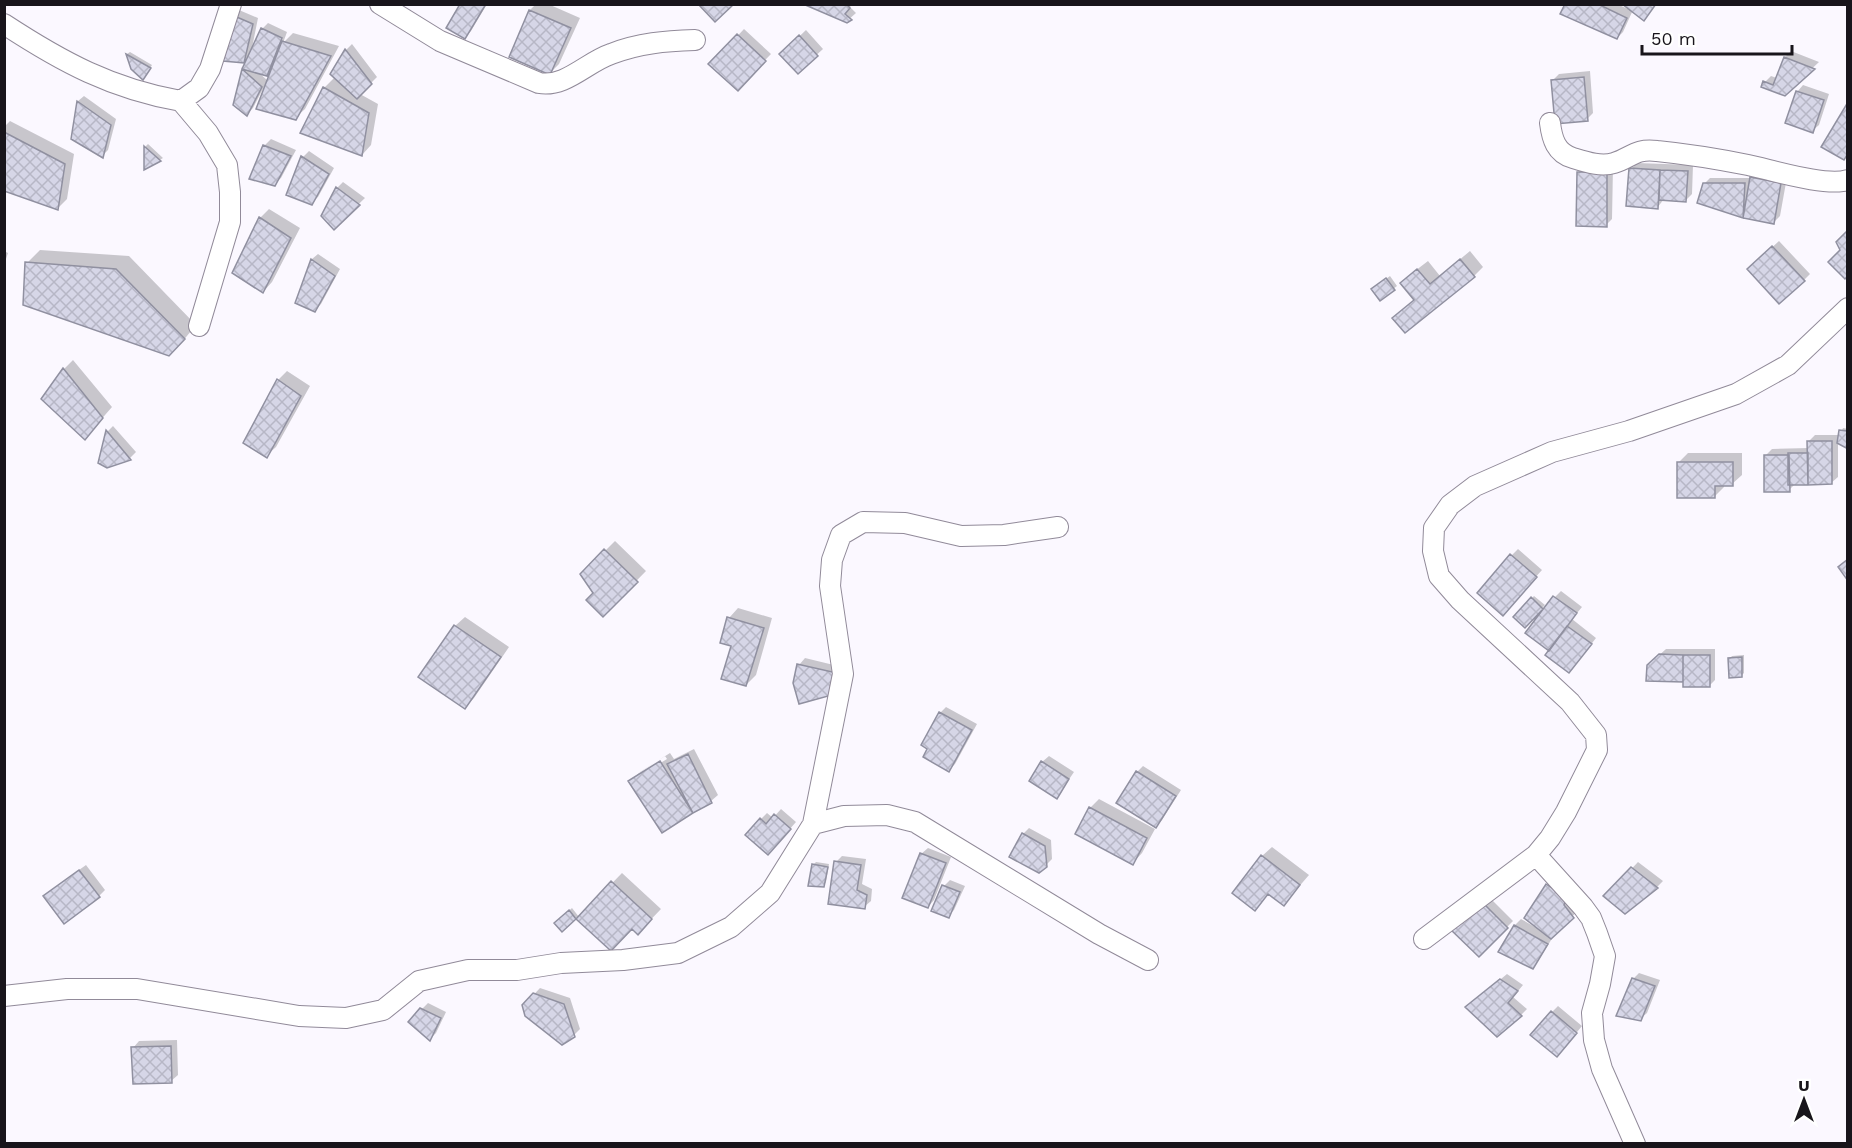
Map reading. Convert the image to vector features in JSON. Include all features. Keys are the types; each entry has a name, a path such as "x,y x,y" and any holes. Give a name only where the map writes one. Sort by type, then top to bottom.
{"street":[{"path":"181,101 199,88 210,69 231,4"},
{"path":"380,4 440,41 539,83 551,85 611,54 657,41 695,40"},
{"path":"4,24 75,68 146,95 181,101 208,133 227,165 230,222 198,326"},
{"path":"1550,123 1554,144 1561,153 1570,158 1598,164 1616,163 1632,153 1654,150 1749,165 1828,182 1848,180"},
{"path":"1424,939 1536,855 1550,838 1571,802 1597,750 1596,735 1570,702 1460,600 1439,576 1433,551 1434,528 1450,505 1475,486 1552,452 1629,431 1736,394 1788,365 1848,308"},
{"path":"4,996 67,989 137,988 299,1016 346,1018 383,1010 419,981 468,970 517,970 561,963 623,960 678,953 731,927 770,893 813,824 843,674 830,586 832,560 842,535 863,522 905,523 961,536 1004,535 1058,527"},
{"path":"813,824 844,816 887,815 915,822 1098,934 1148,960"},
{"path":"1536,855 1583,907 1598,933 1605,956 1592,1013 1593,1040 1602,1069 1635,1143"}],"building":[{"path":"460,4 486,4 465,39 446,28"},
{"path":"698,4 734,4 715,22"},
{"path":"803,4 846,4 850,8 845,14 852,20 847,23"},
{"path":"1565,4 1598,4 1627,18 1617,39 1560,14"},
{"path":"1622,4 1656,4 1644,21"},
{"path":"529,10 571,28 550,75 509,57"},
{"path":"232,15 253,24 244,63 223,61"},
{"path":"261,28 282,38 267,76 242,69"},
{"path":"737,34 766,61 738,91 708,64"},
{"path":"799,35 818,56 798,74 779,54"},
{"path":"282,41 331,56 296,120 256,109"},
{"path":"345,49 372,84 357,99 330,74"},
{"path":"126,54 151,68 143,80 131,69"},
{"path":"1784,57 1815,69 1785,96 1761,87 1763,81 1773,85"},
{"path":"242,69 262,87 247,116 233,105"},
{"path":"1584,77 1588,121 1555,124 1551,80"},
{"path":"323,87 369,113 362,156 300,133"},
{"path":"1796,91 1824,100 1813,133 1785,123"},
{"path":"77,101 111,125 103,158 71,139"},
{"path":"1848,102 1848,153 1844,160 1821,147"},
{"path":"4,132 65,164 58,210 4,191"},
{"path":"263,145 291,156 275,186 249,179"},
{"path":"144,146 161,161 144,170"},
{"path":"301,156 329,174 312,205 286,195"},
{"path":"1629,168 1660,170 1658,209 1626,206"},
{"path":"1660,170 1688,171 1686,202 1659,200"},
{"path":"1577,172 1607,172 1607,227 1576,226"},
{"path":"1750,177 1781,183 1774,224 1743,218"},
{"path":"1703,183 1745,183 1743,218 1697,203"},
{"path":"336,187 360,205 334,230 321,216"},
{"path":"259,217 291,238 263,293 232,273"},
{"path":"1847,231 1848,276 1845,279 1828,262 1840,250 1836,242"},
{"path":"1772,246 1805,281 1779,304 1747,269"},
{"path":"311,259 335,276 315,312 295,303"},
{"path":"1460,259 1475,277 1405,333 1392,318 1414,300 1400,283 1417,269 1430,284"},
{"path":"25,262 116,269 185,339 169,356 23,305"},
{"path":"1386,278 1395,290 1380,301 1371,289"},
{"path":"63,368 103,418 85,440 41,399"},
{"path":"277,379 301,396 267,458 243,443"},
{"path":"106,430 131,460 107,468 98,463"},
{"path":"1839,430 1847,431 1848,449 1837,443"},
{"path":"1807,441 1832,441 1832,484 1808,485"},
{"path":"1788,453 1808,453 1808,485 1788,485"},
{"path":"1764,455 1789,455 1790,492 1764,492"},
{"path":"1677,462 1733,462 1733,486 1715,486 1715,498 1677,498"},
{"path":"604,549 638,582 603,617 586,600 593,593 580,574"},
{"path":"1510,554 1537,577 1503,616 1477,593"},
{"path":"1848,559 1848,581 1838,567"},
{"path":"1553,596 1577,613 1549,651 1525,633"},
{"path":"1531,597 1543,609 1525,628 1513,617"},
{"path":"727,617 764,628 746,686 721,679 731,646 720,643"},
{"path":"454,625 501,657 465,709 418,677"},
{"path":"1567,626 1592,644 1569,673 1545,655"},
{"path":"1659,654 1683,655 1683,682 1646,681 1647,665"},
{"path":"1683,655 1710,655 1710,687 1683,687"},
{"path":"1742,657 1742,677 1729,678 1728,658"},
{"path":"797,664 837,673 832,695 799,704 793,683"},
{"path":"939,712 972,730 949,772 923,757 927,749 921,745"},
{"path":"688,754 712,803 693,813 667,764"},
{"path":"660,761 693,813 662,833 628,781"},
{"path":"1041,761 1069,779 1057,799 1029,781"},
{"path":"1136,771 1176,796 1156,828 1116,803"},
{"path":"1089,807 1147,838 1133,865 1075,834"},
{"path":"774,814 791,829 768,855 745,835 760,818 766,824"},
{"path":"1022,833 1045,846 1047,867 1039,873 1009,857"},
{"path":"920,853 946,863 928,908 902,898"},
{"path":"1261,855 1300,885 1284,906 1268,894 1255,911 1232,893"},
{"path":"834,861 861,865 857,890 867,895 865,909 828,904"},
{"path":"812,864 828,867 824,887 808,886"},
{"path":"1631,867 1658,888 1625,914 1603,896"},
{"path":"79,870 100,897 64,924 43,896"},
{"path":"611,881 652,919 638,935 632,929 611,951 576,919"},
{"path":"1546,884 1567,898 1564,905 1574,918 1551,939 1524,918"},
{"path":"942,885 960,892 949,918 931,911"},
{"path":"1478,898 1508,928 1479,957 1449,928"},
{"path":"569,910 576,919 562,932 554,923"},
{"path":"1514,925 1548,944 1533,969 1498,952"},
{"path":"1632,978 1655,986 1641,1021 1616,1016"},
{"path":"1500,979 1518,991 1508,1003 1522,1016 1497,1037 1465,1007"},
{"path":"533,993 564,1004 575,1037 562,1045 525,1016 522,1005"},
{"path":"420,1008 441,1018 430,1041 408,1022"},
{"path":"1551,1011 1577,1033 1557,1057 1530,1035"},
{"path":"171,1046 172,1083 133,1084 131,1047"}]}
